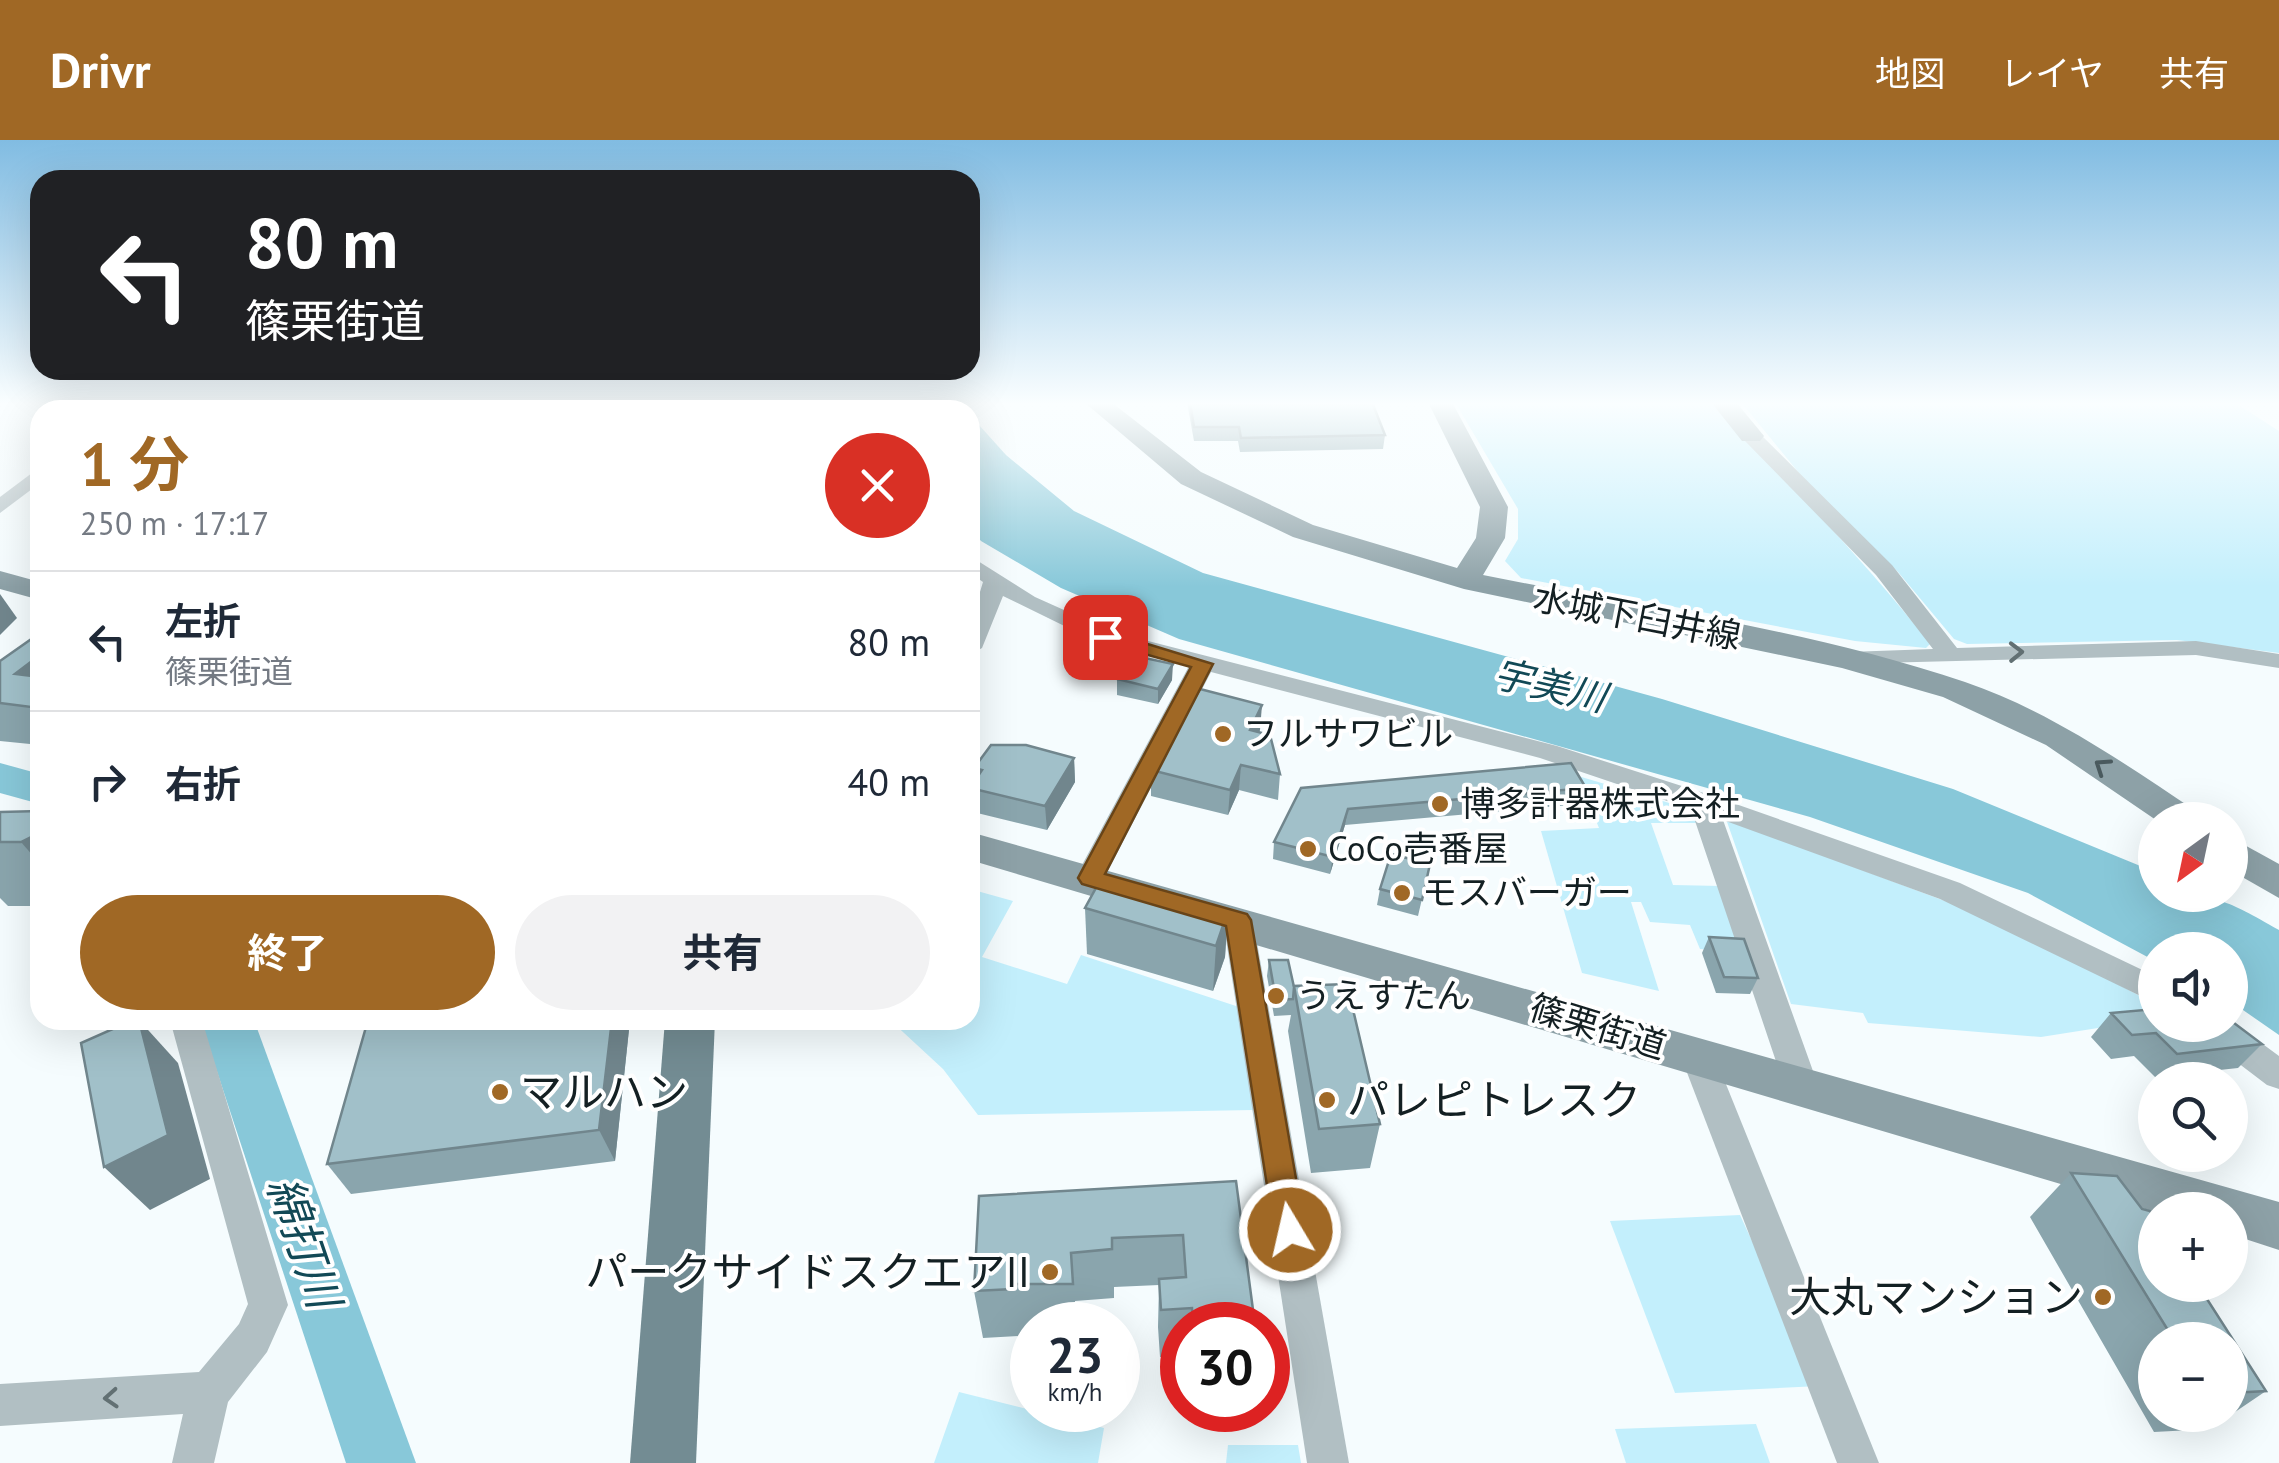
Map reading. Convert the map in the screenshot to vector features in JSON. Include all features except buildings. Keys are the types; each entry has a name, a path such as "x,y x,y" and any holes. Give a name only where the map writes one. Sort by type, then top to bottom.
{"main road":[{"name":"水城下臼井線","path":"1173,464 1191,478 1249,508 1354,548 1464,580 1848,659 1955,690 2060,737 2156,802"},
{"path":"1464,580 1488,547 1495,523 1494,508 1471,464"},
{"path":"0,580 30,588"},
{"name":"篠栗街道","path":"980,849 1238,920 2164,1192"},
{"path":"2248,863 2279,883"},
{"path":"663,1463 689,1030"},
{"name":"篠栗街道","path":"2248,1217 2279,1226"}],"street":[{"path":"1779,464 1884,570 1949,654"},
{"path":"0,507 30,481"},
{"path":"980,570 1027,602 1105,637 1548,752 1703,803 1950,892 2138,982"},
{"path":"980,629 995,580"},
{"path":"1848,659 2196,648 2279,661"},
{"path":"1090,878 1203,664"},
{"path":"1703,803 1801,1084"},
{"path":"1238,920 1328,1463"},
{"path":"189,1030 268,1305 254,1338 208,1392 193,1463"},
{"path":"2234,1042 2279,1076"},
{"path":"1698,1057 1858,1463"},
{"path":"0,1406 208,1392"}],"shaded area":[{"path":"1491,464 1773,464 1930,644 1926,648 1855,641 1521,578 1505,561 1518,539 1518,509"},
{"path":"1791,464 2279,464 2279,653 2177,640 1967,644 1954,639 1898,572 1812,489"},
{"path":"1578,776 1693,810 1698,823 1651,823 1673,885 1721,886 1743,952 1700,949 1690,925 1650,922 1641,902 1631,902 1659,991 1582,973 1541,831 1599,828"},
{"path":"1726,819 2001,922 2138,995 2138,1022 2041,1037 1868,1023 1863,1013 1791,1004"},
{"path":"980,892 1013,901 982,957 1067,984 1081,955 1239,1007 1253,1110 978,1115 943,1069 901,1030 980,1030"},
{"path":"1740,1215 1819,1386 1675,1393 1610,1221"},
{"path":"959,1392 1010,1405 1010,1432 1103,1432 1098,1463 934,1463"},
{"path":"1756,1424 1770,1463 1626,1463 1615,1429"},
{"path":"1228,1445 1298,1445 1301,1463 1226,1463"}],"water":[{"name":"宇美川","path":"980,464 1017,464 1074,511 1203,573 1662,699 1953,789 2138,865 2138,912 2245,912 2279,930 2279,1035 2248,1013 2248,932 2138,932 2138,952 2028,893 1810,817 1179,639 1061,588 980,540"}],"waterway":[{"name":"綿打川","path":"0,778 30,786"},
{"name":"綿打川","path":"230,1030 381,1463"}],"place":[{"name":"フルサワビル","path":"1223,734"},
{"name":"博多計器株式会社","path":"1440,804"},
{"name":"CoCo壱番屋","path":"1308,849"},
{"name":"モスバーガー","path":"1402,893"},
{"name":"うえすたん","path":"1276,996"},
{"name":"マルハン","path":"500,1092"},
{"name":"パレピトレスク","path":"1327,1100"},
{"name":"パークサイドスクエアII","path":"1050,1272"},
{"name":"大丸マンション","path":"2103,1297"}],"route":[{"path":"1105,637 1203,664 1090,878 1238,920 1290,1230"}]}
